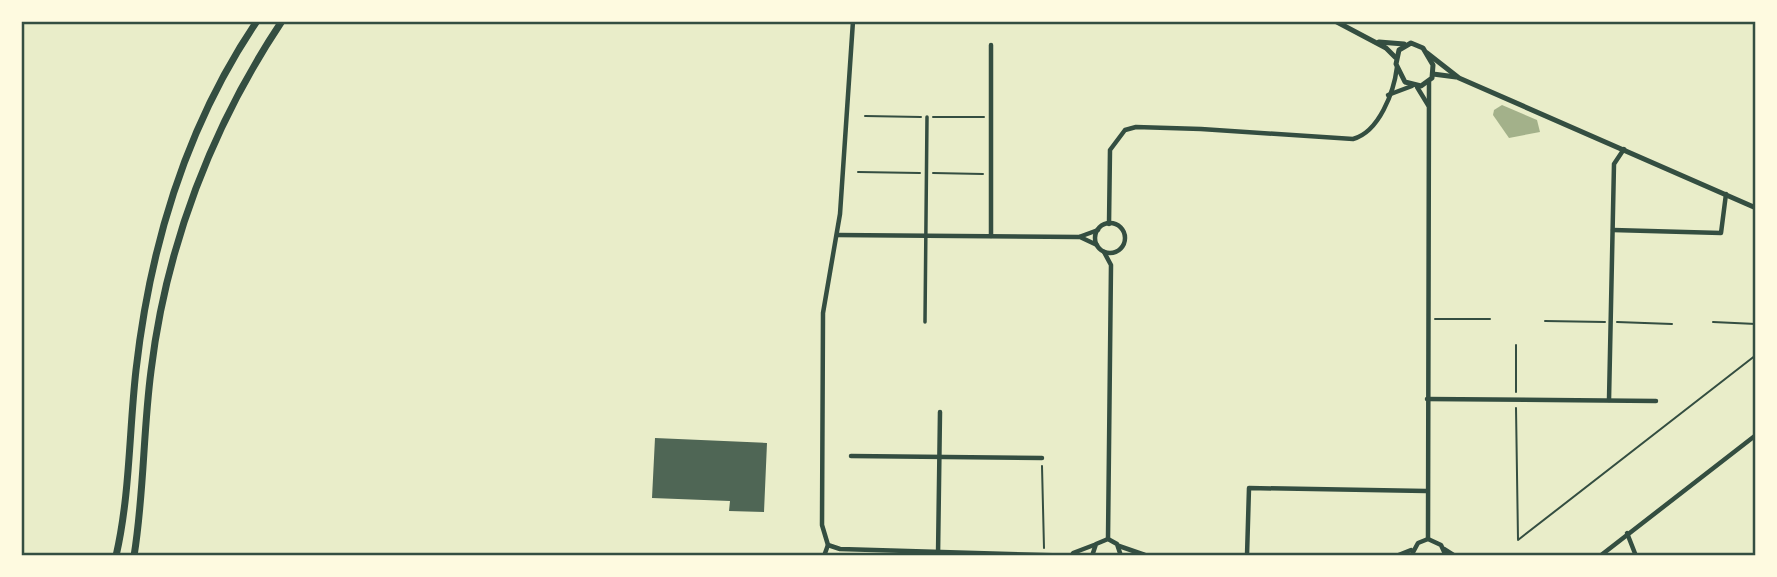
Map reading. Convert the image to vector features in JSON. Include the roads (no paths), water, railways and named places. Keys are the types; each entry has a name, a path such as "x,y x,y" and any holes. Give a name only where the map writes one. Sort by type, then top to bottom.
{"highway":[{"path":"116,556 124,513 139,347 156,251 183,163 250,21"},
{"path":"231,62 257,21"},
{"path":"134,556 152,361 173,257 212,148 271,37 284,21"}],"street":[{"path":"824,556 828,545 822,526 823,313 837,234 853,21"},
{"path":"1335,21 1372,40 1395,58"},
{"path":"1372,40 1419,45 1460,78 1756,208"},
{"path":"1410,43 1400,48 1395,58 1397,67 1405,82 1415,86 1430,109"},
{"path":"991,45 991,236"},
{"path":"1427,53 1433,74 1429,82 1426,491 1428,539"},
{"path":"1109,223 1110,150 1125,130 1136,127 1200,129 1353,139 1367,135 1376,124 1397,67"},
{"path":"1433,74 1460,78"},
{"path":"1387,96 1429,82"},
{"path":"925,322 927,117"},
{"path":"1609,400 1614,164 1624,149"},
{"path":"1613,230 1721,233 1726,194"},
{"path":"837,234 1079,237 1109,223"},
{"path":"1108,539 1111,265 1124,243 1124,233 1118,226 1109,223"},
{"path":"1097,245 1098,230"},
{"path":"1079,237 1097,245 1111,265"},
{"path":"1104,252 1118,251"},
{"path":"1427,399 1656,401"},
{"path":"938,554 940,412"},
{"path":"1600,556 1756,435"},
{"path":"851,456 1042,458"},
{"path":"1247,556 1249,488 1426,491"},
{"path":"1627,533 1636,556"},
{"path":"1069,554 1108,539"},
{"path":"1108,539 1145,555"},
{"path":"1396,556 1428,539 1437,542 1455,556"},
{"path":"1093,556 1096,544"},
{"path":"828,545 840,549 938,554 1044,553 1080,556"},
{"path":"1119,546 1121,556"},
{"path":"1411,556 1414,547"},
{"path":"1444,549 1446,556"},
{"path":"1138,556 1266,556"}]}
